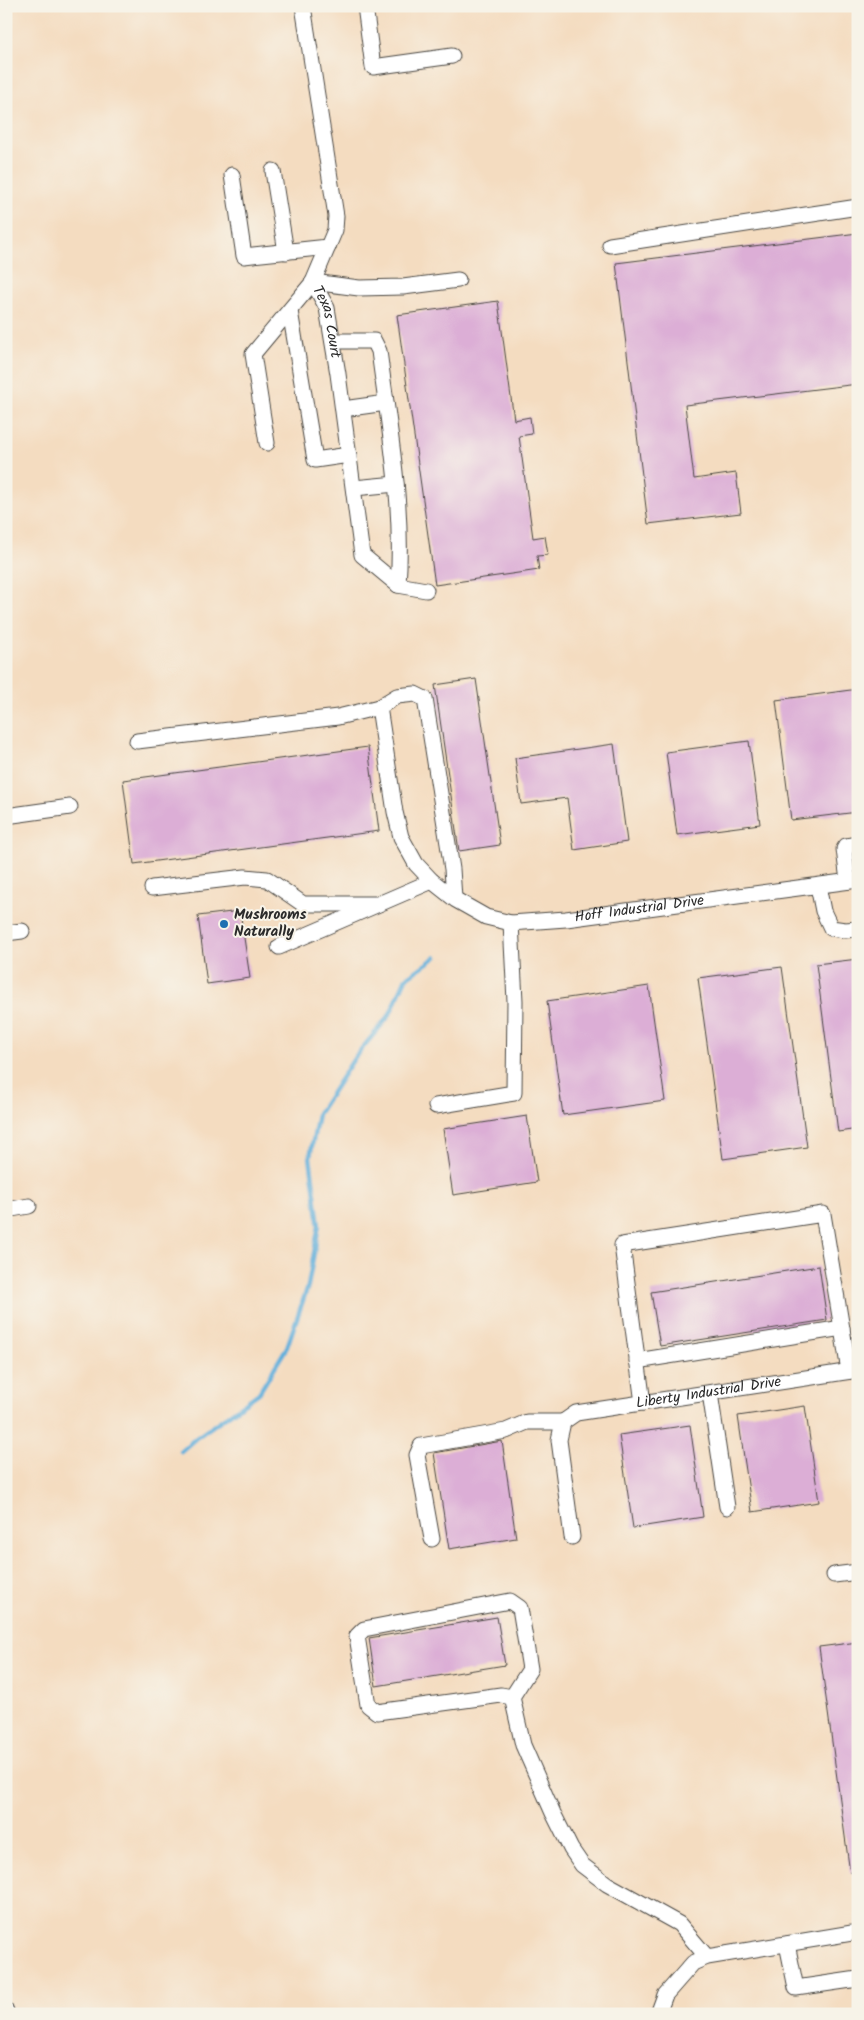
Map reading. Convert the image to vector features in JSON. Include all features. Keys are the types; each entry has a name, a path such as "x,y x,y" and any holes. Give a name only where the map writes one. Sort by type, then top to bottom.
{"street":[{"name":"Texas Court","path":"303,6 336,216 335,230 313,282 327,308 343,410 362,555 398,585"},
{"path":"365,6 373,67 452,56"},
{"path":"274,171 286,252"},
{"path":"232,174 244,256 328,247"},
{"path":"610,245 858,207"},
{"path":"267,443 254,354 313,282 359,288 394,287 458,280"},
{"path":"290,311 315,460 349,455"},
{"path":"332,340 374,341 380,350 396,484 401,549 398,585 426,590"},
{"path":"343,410 386,403"},
{"path":"354,488 396,484"},
{"path":"137,741 338,717 379,707 397,696 415,694 425,699 452,869 454,898"},
{"name":"Hoff Industrial Drive","path":"379,707 395,812 401,837 416,864 432,881 454,898 486,917 511,923 566,919 853,881"},
{"path":"6,816 70,807"},
{"path":"853,881 844,849 846,846 858,844"},
{"path":"152,888 245,877 260,878 267,879 303,904 378,904"},
{"path":"279,947 432,881"},
{"path":"818,886 823,911 832,928 858,929"},
{"path":"436,1106 514,1092 515,1001 511,923"},
{"path":"6,933 22,931"},
{"path":"6,1210 29,1206"},
{"path":"643,1403 622,1246 823,1214 842,1328 853,1371"},
{"path":"637,1362 842,1328"},
{"name":"Liberty Industrial Drive","path":"563,1422 576,1413 853,1371"},
{"path":"710,1393 727,1507"},
{"path":"432,1539 417,1455 421,1446 498,1433 527,1422 563,1422 559,1440 572,1537"},
{"path":"834,1575 858,1572"},
{"path":"512,1697 501,1695 377,1712 368,1705 357,1636 364,1629 510,1601 520,1608 530,1669 512,1697 523,1745 571,1849 582,1865 607,1884 679,1924 700,1960"},
{"path":"658,2014 665,1996 700,1960 858,1932"},
{"path":"787,1944 796,1988 858,1979"}],"building":[{"path":"858,233 858,384 685,405 694,479 736,473 741,513 648,524 616,263"},
{"path":"498,301 514,420 530,417 532,434 519,436 533,538 545,536 548,555 537,556 539,570 435,585 397,315"},
{"path":"476,679 500,845 459,851 435,685"},
{"path":"858,689 858,812 791,820 776,700"},
{"path":"749,741 760,824 677,835 666,752"},
{"path":"614,744 627,842 574,850 567,798 521,804 515,758"},
{"path":"368,747 379,831 134,864 123,780"},
{"path":"240,911 250,978 207,984 198,916"},
{"path":"858,959 858,1129 838,1132 816,964"},
{"path":"782,967 807,1147 723,1159 698,978"},
{"path":"649,986 665,1101 563,1115 547,1001"},
{"path":"527,1116 537,1182 453,1195 443,1129"},
{"path":"819,1266 827,1320 660,1346 651,1292"},
{"path":"805,1406 819,1502 752,1512 738,1416"},
{"path":"690,1425 703,1517 633,1528 619,1435"},
{"path":"502,1441 516,1538 449,1549 434,1453"},
{"path":"497,1617 505,1665 376,1686 369,1638"},
{"path":"858,1642 858,1872 850,1873 819,1647"}],"waterway":[{"path":"181,1451 259,1393 287,1347 308,1286 319,1225 310,1157 318,1114 355,1057 389,1016 406,978 436,957"}],"place":[{"name":"Mushrooms Naturally","path":"224,924"}]}
